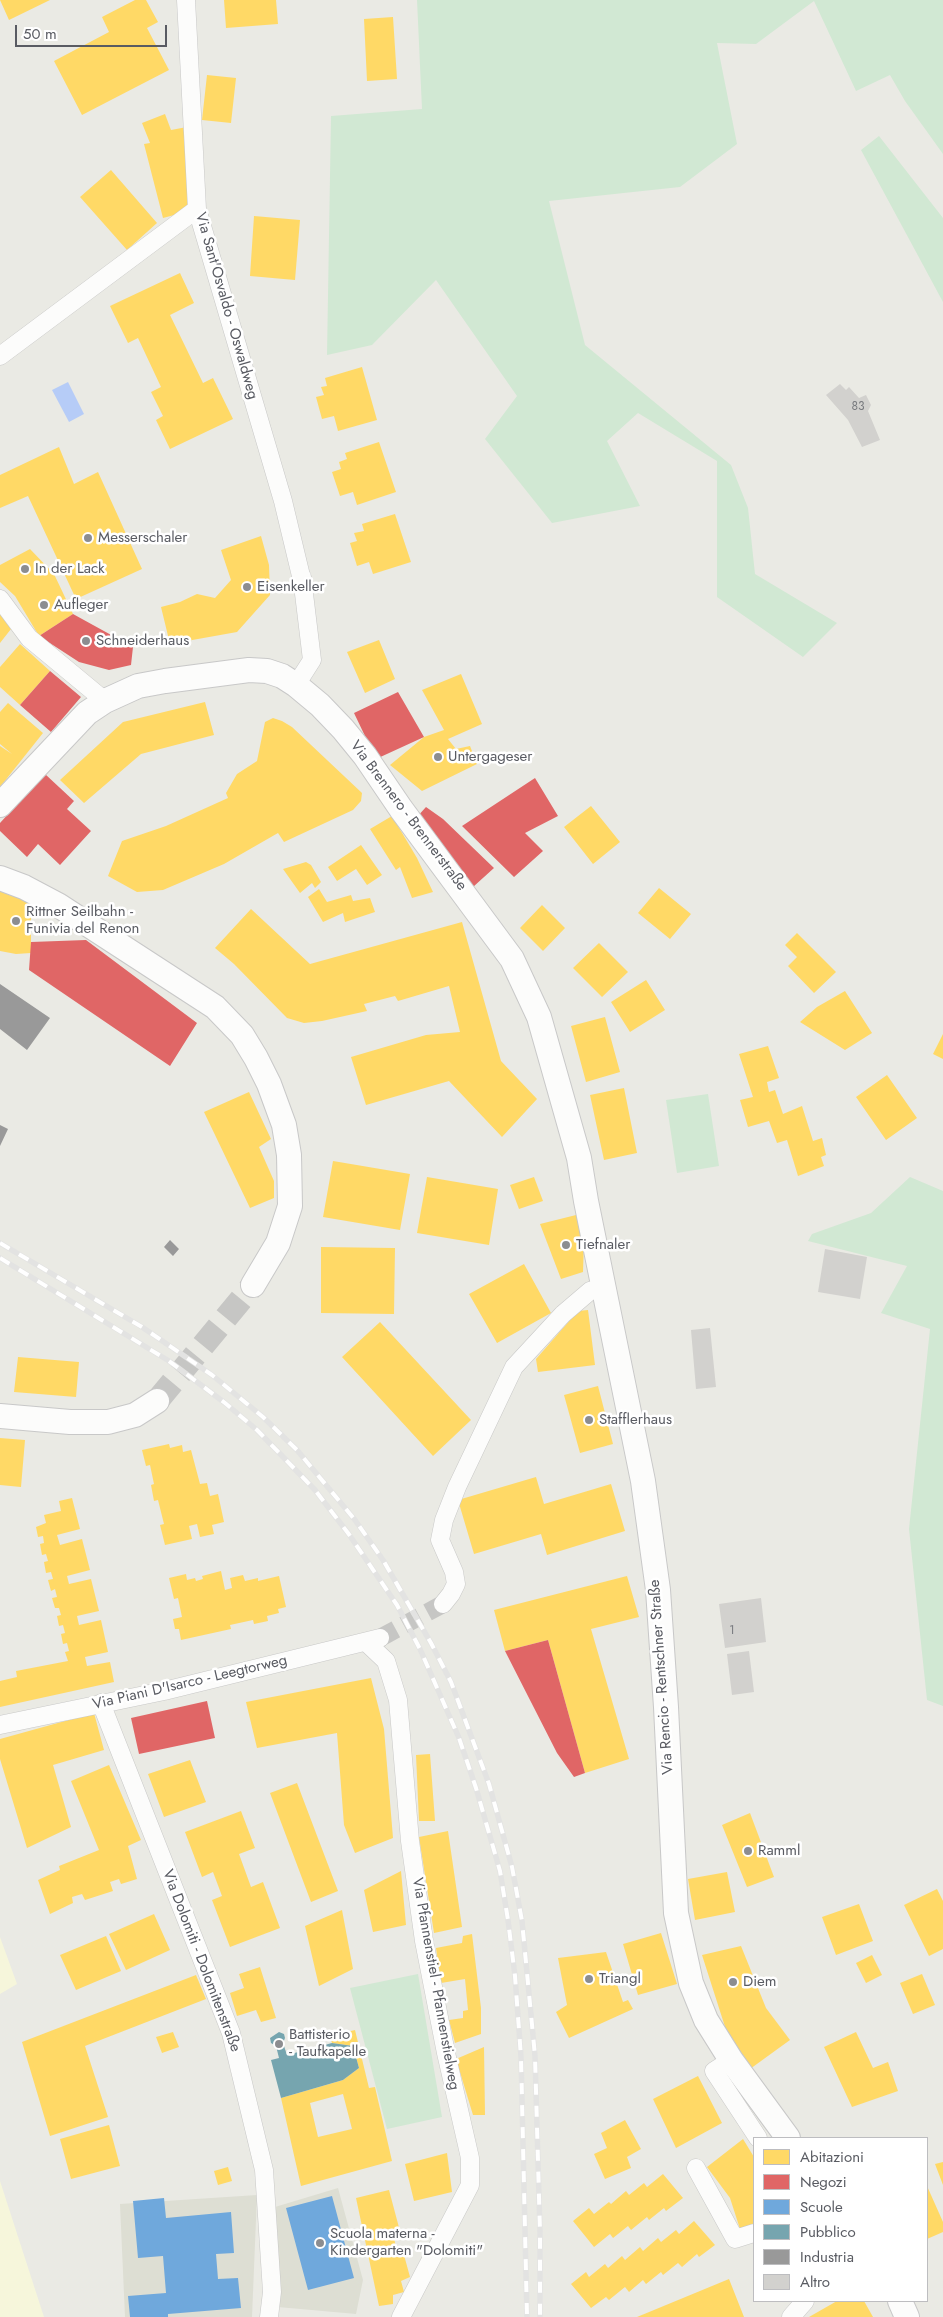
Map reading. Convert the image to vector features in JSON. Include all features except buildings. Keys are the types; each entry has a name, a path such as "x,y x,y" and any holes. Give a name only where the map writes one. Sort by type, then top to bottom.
{"street":[{"name":"Via Sant'Osvaldo - Oswaldweg","path":"186,0 197,210 283,501 302,576 312,660 296,685"},
{"path":"0,356 197,210"},
{"path":"0,598 29,638 105,700"},
{"name":"Via Brennero - Brennerstraße","path":"0,805 87,713 105,700 138,686 249,670 274,674 296,685 320,705 365,756 512,959 539,1017 579,1158 604,1287"},
{"path":"0,878 24,887 58,905 215,1008 242,1035 269,1084 284,1126 289,1155 290,1206 278,1243 253,1285"},
{"path":"443,1604 456,1584 454,1572 440,1540 444,1520 457,1487 514,1367 563,1314 590,1290 604,1287"},
{"name":"Via Rencio - Rentschner Straße","path":"604,1287 644,1481 658,1590 676,1913 691,1983 706,2020 731,2060 787,2137"},
{"path":"0,1416 70,1422 108,1422 135,1415 157,1402"},
{"name":"Via Piani D'Isarco - Leegtorweg","path":"0,1725 373,1640"},
{"name":"Via Pfannenstiel - Pfannenstielweg","path":"373,1640 386,1661 398,1700 410,1841 424,1941 446,2053 470,2158 470,2185 401,2317"},
{"name":"Via Dolomiti - Dolomitenstraße","path":"101,1703 231,2033 264,2170 272,2292 269,2317"},
{"path":"731,2060 714,2071 757,2137"},
{"path":"696,2168 735,2239 753,2233"},
{"path":"791,2317 804,2302"},
{"path":"900,2302 906,2317"}],"shaded area":[{"path":"417,0 943,0 943,154 905,101 890,75 856,91 814,1 756,44 717,43 737,144 680,187 549,201 585,345 731,465 748,508 755,574 837,623 803,657 717,597 717,461 638,413 607,441 640,506 552,523 485,439 517,396 436,280 372,345 327,355 331,116 422,109"},
{"path":"879,136 943,218 943,302 861,150"},
{"path":"708,1094 719,1166 677,1173 666,1100"},
{"path":"910,1177 943,1191 943,1706 927,1700 909,1529 930,1329 881,1313 907,1266 808,1241 812,1234 871,1213"},
{"path":"0,1937 17,1984 0,1994"},
{"path":"418,1974 442,2117 387,2129 350,1988"},
{"path":"0,2181 44,2317 0,2317"},
{"path":"338,2188 363,2280 356,2314 278,2307 275,2207"},
{"path":"257,2195 252,2317 125,2317 120,2204"}],"water":[{"path":"68,382 84,414 69,422 52,390"}],"tunnel":[{"path":"157,1401 253,1285"},
{"path":"380,1638 443,1604"}],"railway":[{"path":"0,1243 142,1327 212,1375 263,1417 297,1450 355,1520 383,1560 431,1643 451,1682 489,1784 512,1867 522,1921 535,2056 540,2232 540,2317"},
{"path":"0,1258 169,1361 225,1403 257,1430 315,1490 348,1533 397,1605 420,1649 459,1738 476,1788 500,1871 508,1920 515,1976 521,2057 527,2317"}],"place":[{"name":"Messerschaler","path":"88,538"},
{"name":"In der Lack","path":"25,569"},
{"name":"Eisenkeller","path":"247,587"},
{"name":"Aufleger","path":"44,605"},
{"name":"Schneiderhaus","path":"86,641"},
{"name":"Untergageser","path":"438,757"},
{"name":"Rittner Seilbahn - Funivia del Renon","path":"16,921"},
{"name":"Tiefnaler","path":"566,1245"},
{"name":"Stafflerhaus","path":"589,1420"},
{"name":"Ramml","path":"748,1851"},
{"name":"Triangl","path":"589,1979"},
{"name":"Diem","path":"733,1982"},
{"name":"Battisterio - Taufkapelle","path":"279,2044"},
{"name":"Scuola materna - Kindergarten \"Dolomiti\"","path":"320,2243"}]}
